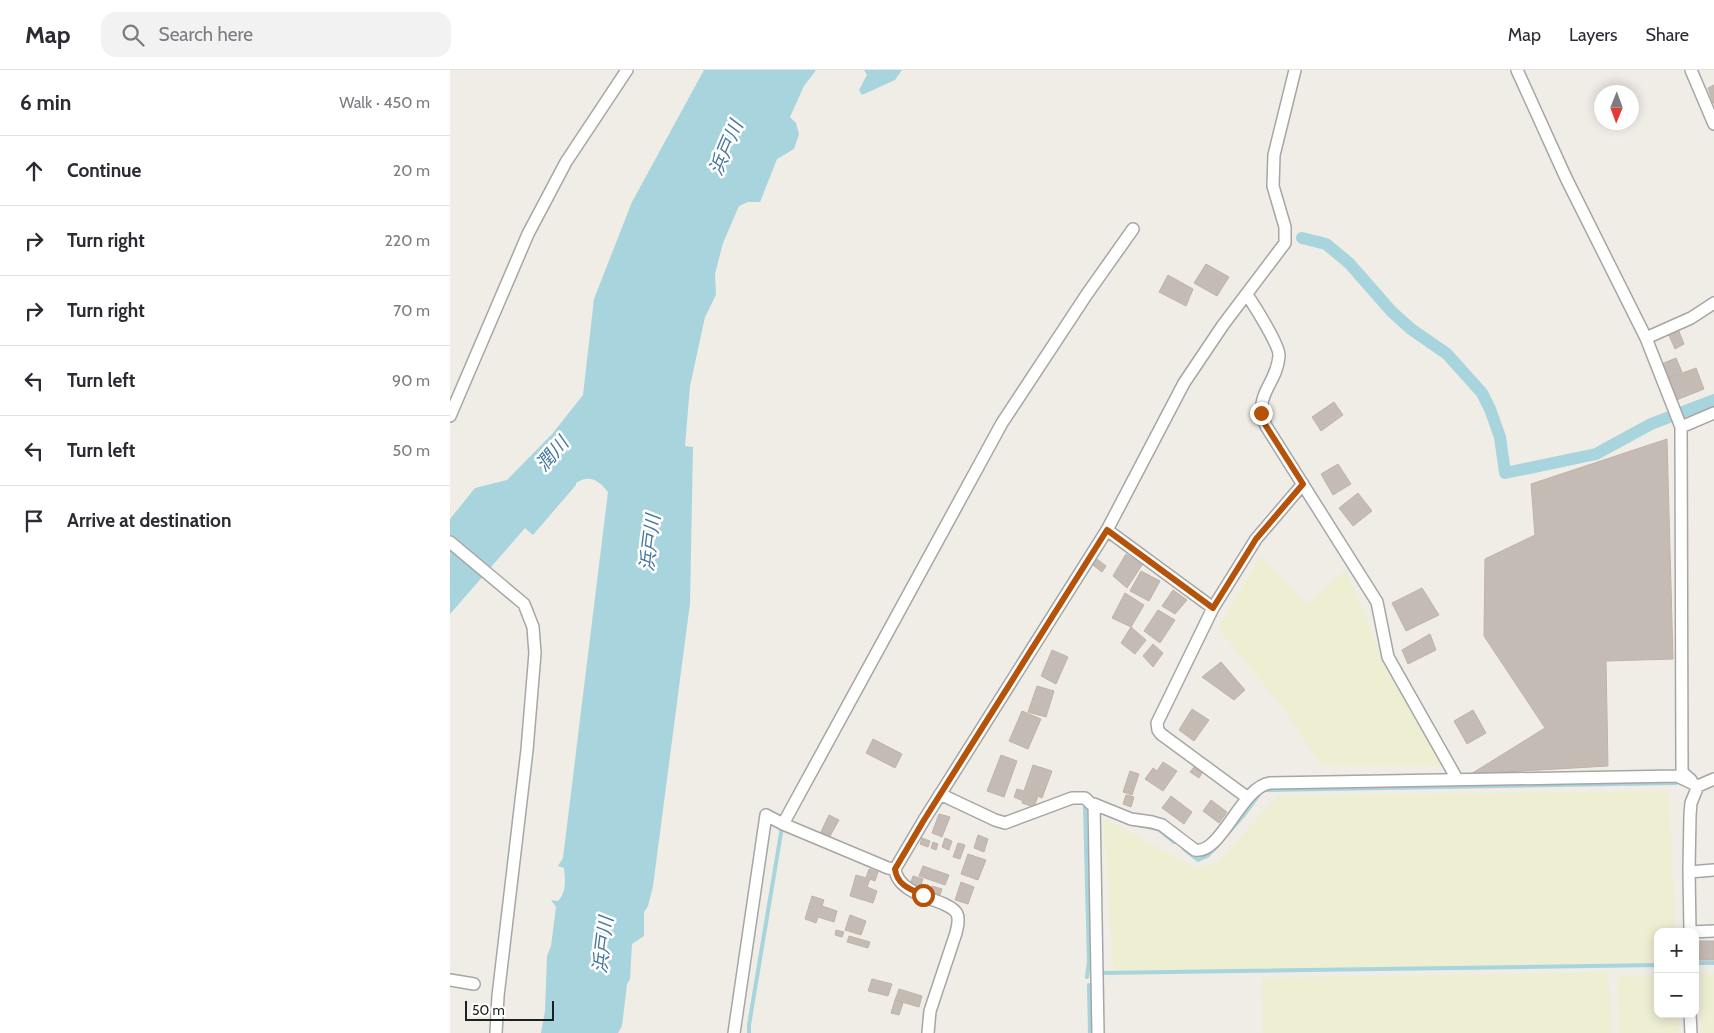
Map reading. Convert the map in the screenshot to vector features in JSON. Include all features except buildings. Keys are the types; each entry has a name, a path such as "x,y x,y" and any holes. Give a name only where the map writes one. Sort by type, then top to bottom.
{"street":[{"path":"450,416 528,234 566,162 627,70"},
{"path":"928,1033 930,1010 959,922 957,913 950,907 904,887 896,876 895,869 940,794 1107,530 1184,383 1223,326 1285,243 1285,226 1274,186 1274,155 1295,70"},
{"path":"1517,70 1566,178 1646,338 1680,423 1682,772 1698,786"},
{"path":"1691,70 1714,124"},
{"path":"779,823 1002,423 1087,294 1133,230"},
{"path":"1247,295 1279,354 1277,367 1262,400 1261,413 1266,426 1377,602 1388,657 1457,779"},
{"path":"1646,338 1691,318 1714,303"},
{"path":"1680,423 1714,413"},
{"path":"1248,798 1162,734 1158,730 1157,723 1213,608 1256,539 1303,484"},
{"path":"1107,530 1213,608"},
{"path":"450,542 524,604 533,627 535,652 526,750 498,996 496,1033"},
{"path":"940,794 1005,823 1072,798 1084,798 1091,804 1131,819 1162,825 1195,850 1200,851 1211,845 1248,798 1263,784 1270,782 1677,776 1698,786"},
{"path":"1690,928 1691,803 1698,786 1714,779"},
{"path":"1094,804 1098,1033"},
{"path":"734,1033 766,815 779,823 888,868 895,869"},
{"path":"1689,872 1714,870"},
{"path":"1699,932 1714,931"},
{"path":"450,980 474,984"},
{"path":"1690,1018 1691,1033"}],"green space":[{"path":"1261,556 1306,604 1346,570 1375,640 1442,766 1322,766 1281,705 1218,628"},
{"path":"1669,791 1675,928 1654,928 1654,962 1114,975 1103,818 1196,868 1218,862 1278,796"},
{"path":"1608,972 1612,1033 1263,1033 1262,978"},
{"path":"1700,973 1714,974 1714,1033 1701,1033"},
{"path":"1623,975 1654,976 1654,1018 1679,1018 1679,1033 1619,1033 1617,979"}],"water":[{"path":"704,70 816,70 804,86 790,117 796,123 799,134 794,149 777,159 760,202 748,202 739,206 723,243 715,274 716,295 705,317 690,386 685,446 693,447 690,603 653,886 648,906 644,912 644,936 632,944 630,979 627,984 622,1026 618,1033 541,1033 545,1011 547,956 551,946 556,907 551,900 558,901 565,886 564,868 558,866 563,858 608,492 601,484 594,480 585,479 576,483 533,535 525,528 450,614 450,519 475,488 507,480 553,433 583,395 594,299 632,202"},
{"path":"864,70 902,70 895,80 862,95 859,90 867,75"}],"waterway":[{"path":"1302,238 1326,244 1349,263 1392,312 1411,329 1447,354 1482,393 1500,437 1505,473 1596,454 1651,424 1714,400"},
{"path":"1266,790 1676,783"},
{"path":"1228,833 1260,793"},
{"path":"1085,808 1089,961 1087,977"},
{"path":"1132,824 1158,829 1174,842"},
{"path":"749,1033 782,827"},
{"path":"1184,849 1198,860 1207,856 1217,846"},
{"path":"1699,963 1714,963"},
{"path":"1102,973 1654,965"},
{"path":"1089,985 1090,1033"}],"route":[{"path":"923,895 904,887 896,876 895,869 998,701 1107,530 1213,608 1256,539 1303,484 1266,426 1261,413"}],"water label":[{"name":"浜戸川","path":"726,148"},
{"name":"潤川","path":"552,454"},
{"name":"浜戸川","path":"650,543"},
{"name":"浜戸川","path":"603,945"}]}
